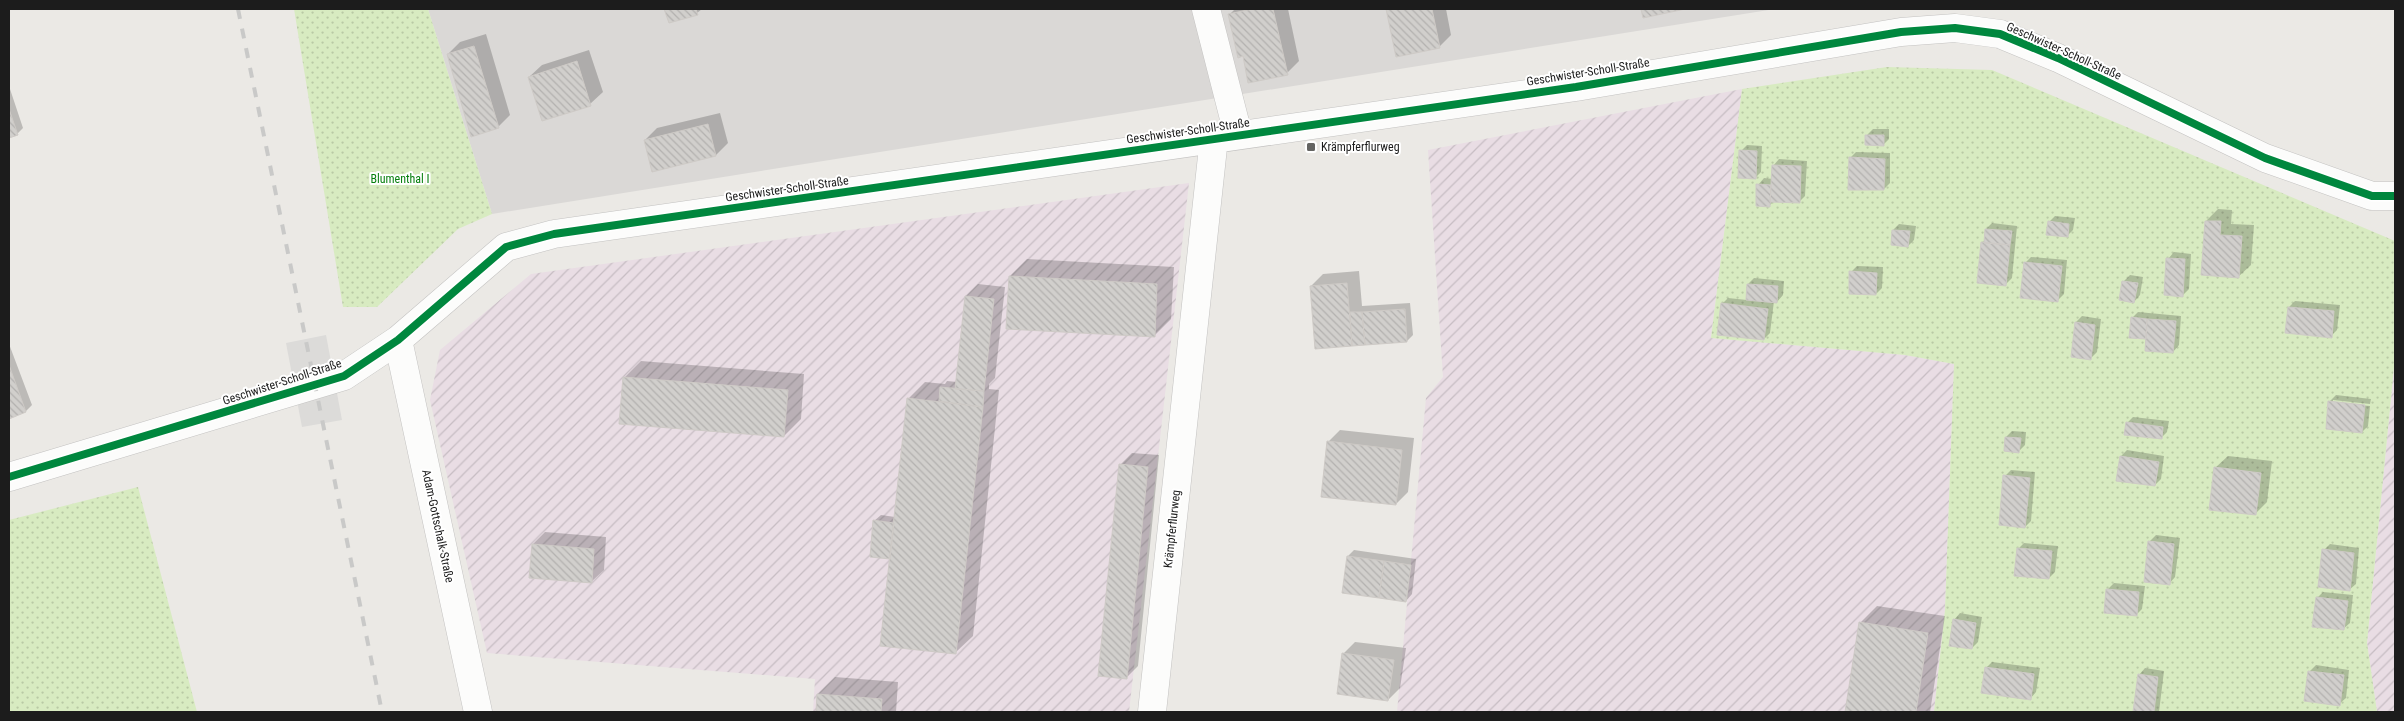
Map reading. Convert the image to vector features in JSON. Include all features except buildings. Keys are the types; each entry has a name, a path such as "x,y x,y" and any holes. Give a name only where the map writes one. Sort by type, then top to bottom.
{"street":[{"name":"Geschwister-Scholl-Straße","path":"1206,9 1226,136"},
{"name":"Geschwister-Scholl-Straße","path":"9,477 344,376 398,340 506,247 554,234 1576,87 1843,40 1901,32 1955,28 2000,34 2058,58 2265,158 2372,196 2395,196"},
{"name":"Krämpferflurweg","path":"1152,712 1226,136"},
{"name":"Adam-Gottschalk-Straße","path":"398,340 478,712"}],"shaded area":[{"path":"428,9 1775,9 492,214"},
{"path":"1742,89 1711,338 1905,355 1954,364 1945,610 1934,712 1397,712 1426,398 1443,377 1428,150"},
{"path":"1189,183 1129,712 813,712 815,679 487,653 430,400 440,350 531,274"},
{"path":"2395,357 2395,712 2377,712 2367,643"}],"green space":[{"name":"Blumenthal I","path":"294,9 428,9 492,214 458,229 377,307 343,307"},
{"path":"1887,67 1992,70 2395,241 2395,357 2367,643 2377,712 1934,712 1945,610 1954,364 1905,355 1711,338 1742,89"},
{"path":"138,487 197,712 9,712 9,520"}],"pier":[{"path":"326,335 342,420 302,427 286,343"}],"railway":[{"path":"238,9 382,712"}],"cycle path":[{"path":"9,477 344,376 398,340 506,247 554,234 1576,87 1901,32 1955,28 2000,34 2058,58 2265,158 2372,196 2395,196"}],"place":[{"name":"Krämpferflurweg","path":"1311,147"}]}
